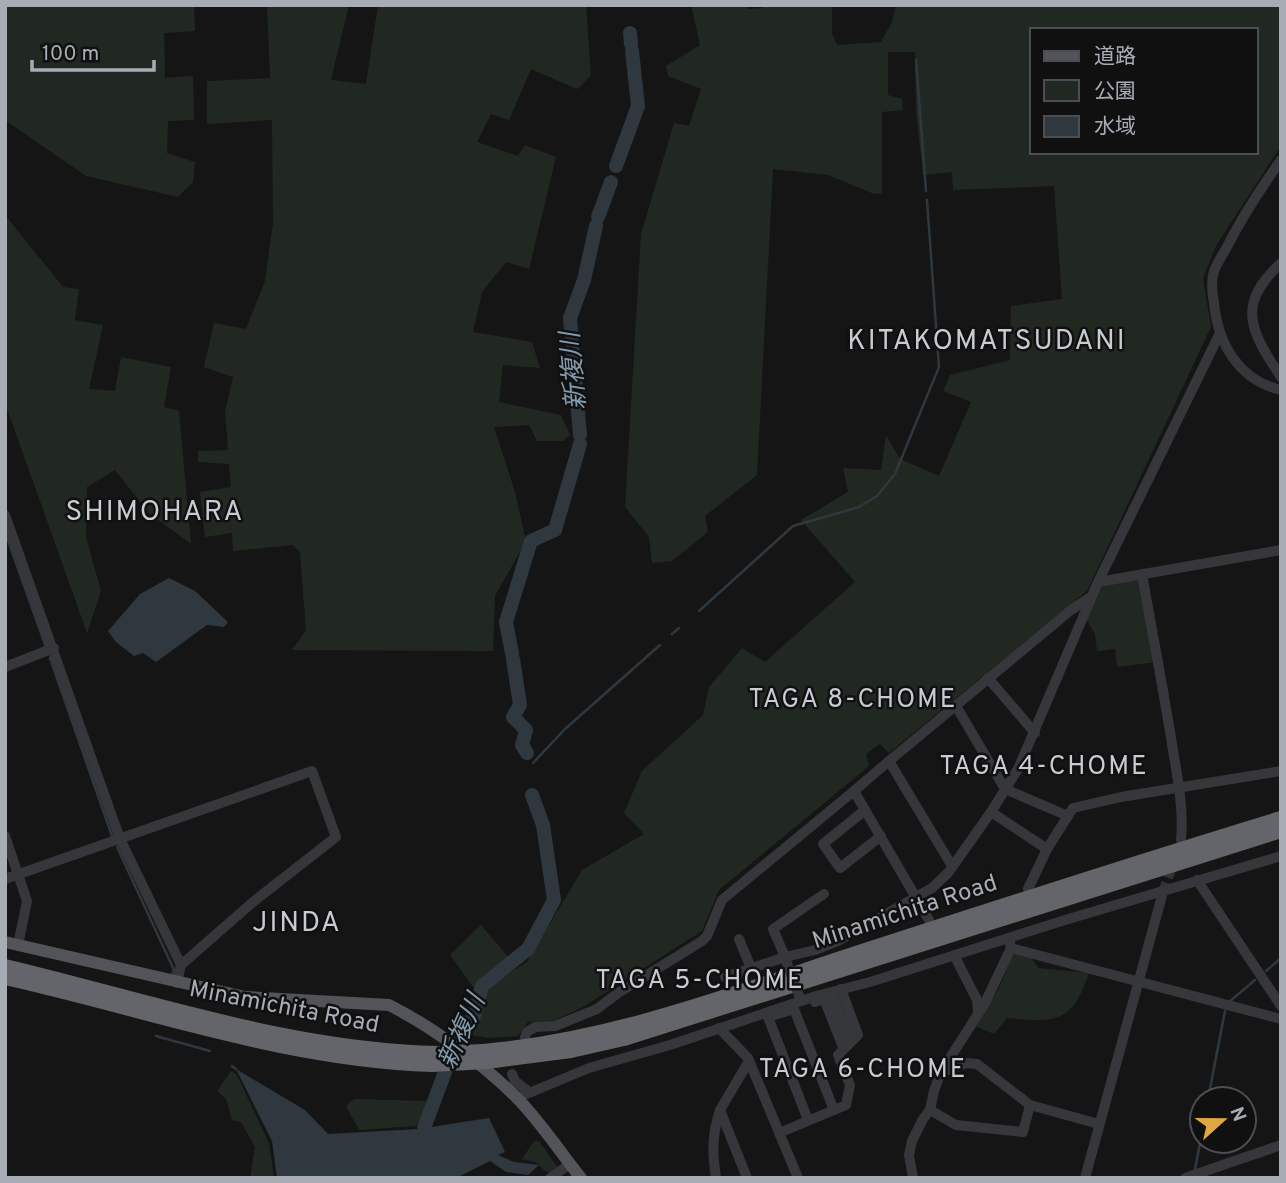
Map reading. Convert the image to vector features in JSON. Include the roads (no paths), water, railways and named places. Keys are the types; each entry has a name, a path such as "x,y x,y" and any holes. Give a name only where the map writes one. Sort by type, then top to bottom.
{"highway":[{"name":"Minamichita Road","path":"485,1056 566,1041 672,1013 1076,881 1281,818"},
{"name":"Minamichita Road","path":"5,966 278,1034 370,1049 485,1056 550,1055 624,1039 1281,831"},
{"name":"Minamichita Road","path":"5,978 264,1044 325,1056 396,1064 443,1052"}],"main road":[{"path":"11,944 245,998 381,1003 410,1016 443,1052 523,1095 566,1161 581,1178"}],"street":[{"path":"1281,160 1237,227 1214,270 1212,289 1219,335 1227,351 1240,367 1255,379 1281,390"},
{"path":"1281,263 1267,275 1252,310 1253,328 1276,361 1281,377"},
{"path":"725,977 838,941 932,888 952,866 1018,769 1098,582 1219,335"},
{"path":"5,514 121,839 181,965"},
{"path":"1098,582 1281,550"},
{"path":"1142,574 1179,788 1183,827 1181,840"},
{"path":"525,1037 527,1032 535,1027 555,1026 597,1009 627,986 702,941 707,936 722,900 988,678 1092,596"},
{"path":"5,667 54,648"},
{"path":"988,678 1035,733"},
{"path":"956,706 1006,789 1068,816"},
{"path":"889,761 952,866"},
{"path":"5,879 312,771 336,837 253,902 181,965 177,983"},
{"path":"1028,889 1046,849 1073,808 1281,771"},
{"path":"853,790 918,897 929,920"},
{"path":"865,810 823,845 840,868 881,836"},
{"path":"991,812 1046,849"},
{"path":"5,836 27,901 11,944"},
{"path":"808,1120 768,1017 841,989 954,956 1011,943 1197,880 1281,856"},
{"path":"1197,880 1281,1006"},
{"path":"1085,1178 1163,892"},
{"path":"824,894 774,929 834,1110"},
{"path":"739,939 751,968"},
{"path":"1011,943 1138,981 1281,1019"},
{"path":"913,1178 909,1155 912,1141 930,1110 942,1072 991,993 1011,943"},
{"path":"954,956 977,1000 978,1012"},
{"path":"779,1133 846,1105 850,1086 838,1055 858,1035 841,989"},
{"path":"512,1074 523,1095 589,1068 824,999 847,1044"},
{"path":"719,1028 749,1061 798,1178"},
{"path":"716,1178 713,1132 720,1110 749,1061"},
{"path":"942,1072 966,1063 977,1064 1030,1105 1099,1124"},
{"path":"930,1110 956,1125 1023,1132 1030,1105"},
{"path":"720,1110 747,1178"},
{"path":"1185,1178 1215,1173 1281,1145"},
{"path":"550,1178 566,1161 572,1178"}],"water":[{"path":"169,578 195,591 228,622 224,627 207,625 156,662 143,653 134,656 116,642 108,631 140,594"},
{"path":"236,1069 305,1110 328,1134 418,1129 489,1118 505,1152 498,1155 514,1162 539,1165 528,1175 506,1172 490,1161 456,1178 277,1178 272,1141"}],"waterway":[{"name":"新複川","path":"630,33 631,44"},
{"name":"新複川","path":"616,166 638,106 632,51"},
{"path":"916,60 926,191"},
{"name":"新複川","path":"598,217 611,182"},
{"path":"699,611 793,526 859,507 877,496 895,474 939,367 927,200"},
{"name":"新複川","path":"580,435 570,318 584,280 596,226"},
{"name":"新複川","path":"512,653 506,622 531,541 555,530 580,444"},
{"path":"5,532 46,647"},
{"path":"672,634 679,628"},
{"path":"533,763 565,729 660,645"},
{"path":"50,658 112,836"},
{"name":"新複川","path":"513,659 520,705 513,717 526,730 522,745 527,753"},
{"name":"新複川","path":"424,1128 457,1040 474,1016 482,986 528,949 554,900 543,825 532,795"},
{"path":"117,847 174,970 172,975"},
{"path":"1266,971 1281,958"},
{"path":"1229,1002 1255,980"},
{"path":"1211,1085 1225,1011"},
{"path":"156,1036 210,1051"},
{"path":"232,1066 236,1069"},
{"path":"1195,1169 1198,1155"}],"tunnel":[{"path":"1163,892 1173,864"}],"district":[{"name":"KITAKOMATSUDANI","path":"987,342"},
{"name":"SHIMOHARA","path":"155,513"},
{"name":"TAGA 8-CHOME","path":"853,700"},
{"name":"TAGA 4-CHOME","path":"1044,767"},
{"name":"JINDA","path":"297,924"},
{"name":"TAGA 5-CHOME","path":"700,981"},
{"name":"TAGA 6-CHOME","path":"863,1070"}]}
